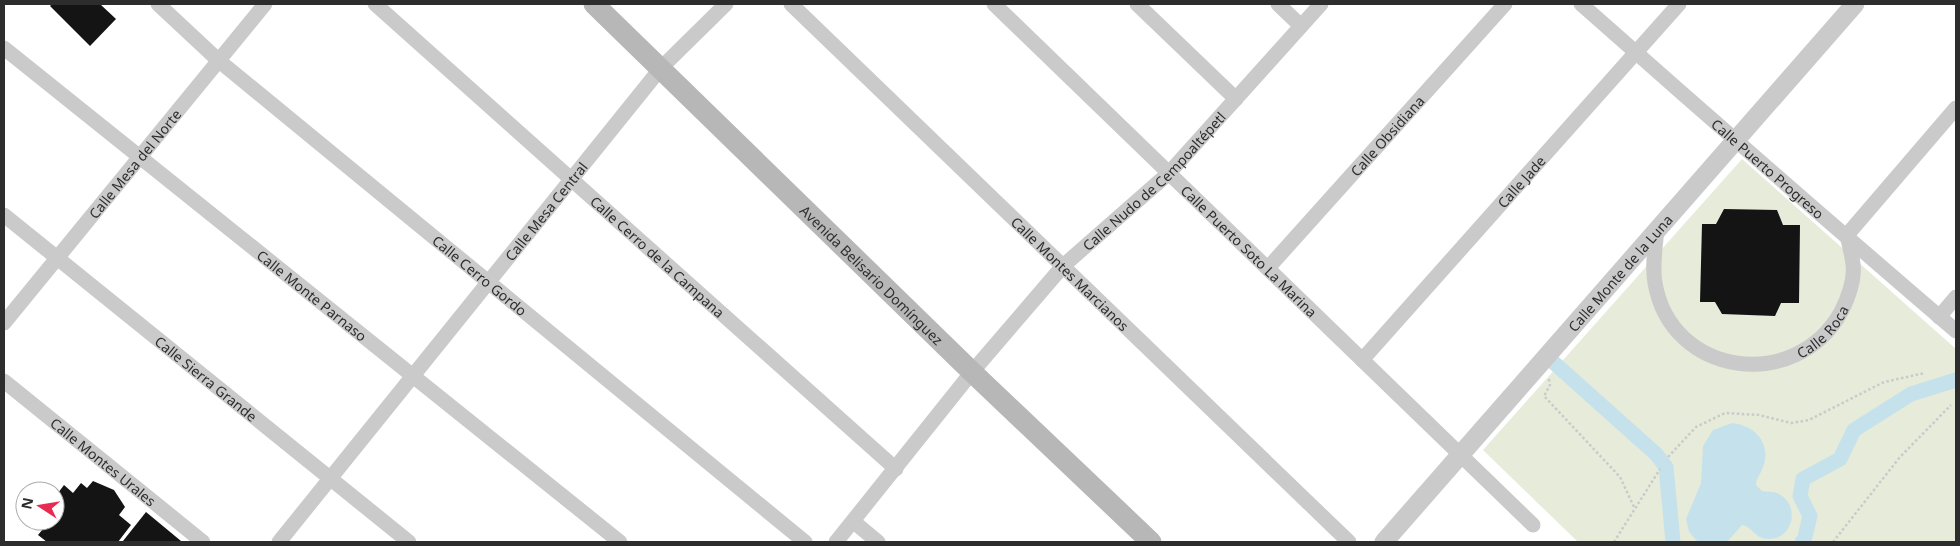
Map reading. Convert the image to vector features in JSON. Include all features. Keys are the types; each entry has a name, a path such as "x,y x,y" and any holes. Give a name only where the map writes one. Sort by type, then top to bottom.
{"main road":[{"name":"Avenida Belisario Domínguez","path":"594,4 662,68 972,372 1151,542"}],"street":[{"name":"Calle Cerro Gordo","path":"158,4 218,60 805,542"},
{"name":"Calle Mesa del Norte","path":"4,322 266,4"},
{"name":"Calle Cerro de la Campana","path":"375,4 896,469"},
{"name":"Calle Mesa Central","path":"279,542 662,68 726,4"},
{"name":"Calle Montes Marcianos","path":"791,4 1349,542"},
{"name":"Calle Puerto Soto La Marina","path":"994,4 1532,525"},
{"path":"1137,4 1236,99"},
{"path":"1278,4 1301,26"},
{"name":"Calle Nudo de Cempoaltépetl","path":"836,542 854,522 972,372 1063,266 1169,173 1320,4"},
{"name":"Calle Obsidiana","path":"1268,268 1505,4"},
{"name":"Calle Puerto Progreso","path":"1581,4 1735,141 1847,235 1956,331"},
{"name":"Calle Jade","path":"1362,360 1679,4"},
{"name":"Calle Monte de la Luna","path":"1384,542 1854,4"},
{"name":"Calle Monte Parnaso","path":"4,48 620,542"},
{"path":"1847,235 1956,108"},
{"name":"Calle Sierra Grande","path":"4,215 409,542"},
{"name":"Calle Roca","path":"1657,230 1654,258 1655,284 1667,316 1682,336 1701,351 1727,362 1754,366 1783,361 1810,349 1832,327 1848,298 1853,266 1847,235"},
{"path":"1939,317 1956,297"},
{"name":"Calle Montes Urales","path":"4,381 203,542"},
{"path":"854,522 878,542"}],"path":[{"path":"1538,366 1549,379 1550,385 1544,396 1620,477 1635,509"},
{"path":"1668,457 1696,427 1725,413 1759,414 1791,423 1809,420 1884,382 1925,373"},
{"path":"1833,542 1900,457 1951,405"},
{"path":"1614,542 1660,469"}],"green space":[{"path":"1742,159 1956,349 1956,542 1578,542 1483,450"}],"water":[{"path":"1732,423 1740,424 1754,431 1763,443 1765,458 1756,485 1762,491 1775,492 1785,498 1792,512 1789,528 1777,538 1768,539 1760,537 1742,525 1727,542 1698,542 1689,532 1686,519 1701,483 1703,446 1713,430"}],"building":[{"path":"52,4 100,4 116,19 90,46 50,6"},
{"path":"1724,209 1777,210 1783,225 1800,225 1799,303 1781,303 1775,316 1722,314 1715,302 1700,302 1702,224 1716,224"},
{"path":"93,481 114,490 125,507 119,515 131,525 118,542 47,542 38,535 41,531 65,531 65,486 73,493 81,483 87,488"},
{"path":"146,512 181,541 123,541"}],"waterway":[{"path":"1552,361 1656,454 1666,467 1673,542"},
{"path":"1802,542 1804,541 1810,516 1800,496 1803,479 1840,459 1854,430 1911,394 1956,380"}]}
